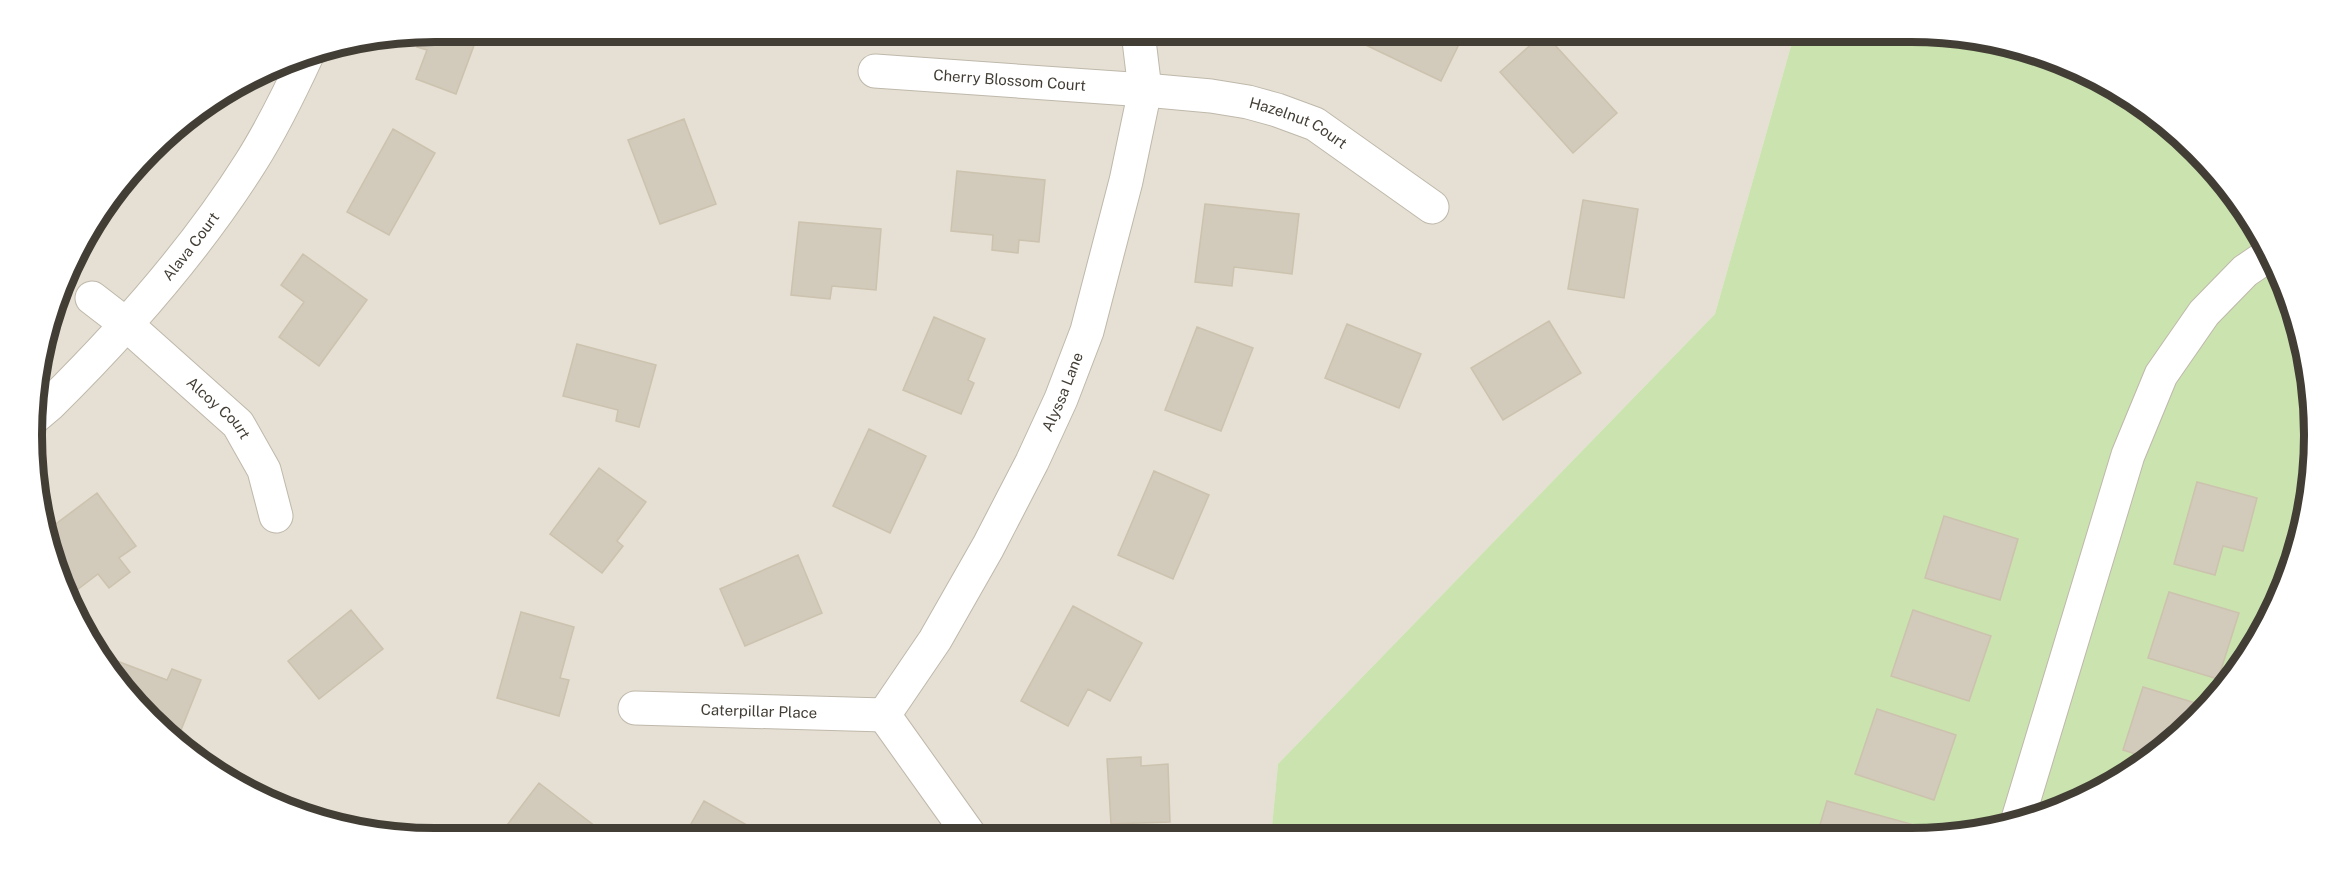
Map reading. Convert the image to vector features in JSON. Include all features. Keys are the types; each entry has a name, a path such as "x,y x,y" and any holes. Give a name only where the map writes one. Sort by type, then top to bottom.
{"street":[{"name":"Alyssa Lane","path":"884,715 935,640 988,547 1032,462 1061,399 1090,320 1126,181 1145,90 1139,42"},
{"name":"Alava Court","path":"43,410 73,382 127,325 200,236 251,162 288,96 302,66"},
{"name":"Cherry Blossom Court","path":"875,70 1145,90"},
{"name":"Hazelnut Court","path":"1145,90 1248,102 1315,124 1432,207"},
{"path":"2020,813 2128,455 2161,375 2204,313 2245,271 2262,259"},
{"name":"Alcoy Court","path":"92,298 127,325 238,424 264,470 276,516"},
{"name":"Caterpillar Place","path":"635,708 884,715"},
{"path":"884,715 965,828"}],"shaded area":[{"path":"435,42 1792,42 1715,314 1278,764 1272,828 435,828 384,825 333,815 285,798 217,762 157,713 108,653 72,585 55,537 50,512 45,486 42,435 45,384 55,333 72,285 95,238 123,196 157,157 196,123 238,95 285,72 333,55 384,45"}],"green space":[{"path":"1792,42 1937,43 1988,50 2013,55 2061,72 2129,108 2189,157 2238,217 2274,285 2291,333 2296,358 2301,384 2304,435 2301,486 2296,512 2291,537 2274,585 2238,653 2189,713 2129,762 2061,798 2013,815 1962,825 1911,828 1272,828 1278,764 1715,314"}],"building":[{"path":"475,42 456,94 416,79 427,50 417,47 419,43"},
{"path":"1359,42 1460,42 1441,81"},
{"path":"1534,42 1552,42 1617,113 1573,153 1500,72"},
{"path":"684,119 716,204 660,224 628,140"},
{"path":"393,129 435,153 389,235 347,212"},
{"path":"957,171 1045,180 1039,242 1019,240 1018,253 992,250 993,235 951,231"},
{"path":"1583,200 1638,209 1624,298 1568,289"},
{"path":"1205,204 1299,214 1292,274 1234,267 1232,286 1195,282"},
{"path":"799,222 881,229 876,290 832,286 830,299 791,295"},
{"path":"303,254 367,300 319,366 279,337 304,302 281,285"},
{"path":"934,317 985,339 968,380 974,383 961,414 903,390"},
{"path":"1549,321 1581,373 1503,420 1471,368"},
{"path":"1347,324 1421,354 1399,408 1325,378"},
{"path":"1197,327 1253,348 1221,431 1165,410"},
{"path":"577,344 656,365 639,427 616,421 618,410 563,396"},
{"path":"869,429 926,456 890,533 833,506"},
{"path":"599,468 646,502 617,541 623,546 602,573 550,534"},
{"path":"1154,471 1209,495 1173,579 1118,555"},
{"path":"2197,482 2257,498 2243,551 2223,546 2215,575 2174,564"},
{"path":"97,493 136,546 119,558 130,572 109,588 98,574 75,591 53,526"},
{"path":"1944,516 2018,539 2000,600 1925,578"},
{"path":"798,555 822,613 745,646 720,589"},
{"path":"2169,592 2239,613 2218,679 2148,658"},
{"path":"1073,606 1142,643 1110,701 1088,689 1068,726 1021,701"},
{"path":"351,610 383,649 319,699 288,661"},
{"path":"1913,610 1991,636 1969,701 1891,676"},
{"path":"521,612 574,627 560,678 569,680 559,716 497,698"},
{"path":"113,659 167,680 172,669 201,680 180,733 157,713"},
{"path":"2143,687 2197,704 2139,755 2123,750"},
{"path":"1877,709 1956,735 1934,800 1855,774"},
{"path":"1141,757 1141,766 1168,764 1170,822 1111,824 1107,759"},
{"path":"539,783 598,828 505,828"},
{"path":"704,801 752,828 689,828"},
{"path":"1827,801 1918,826 1911,828 1819,828"}]}
